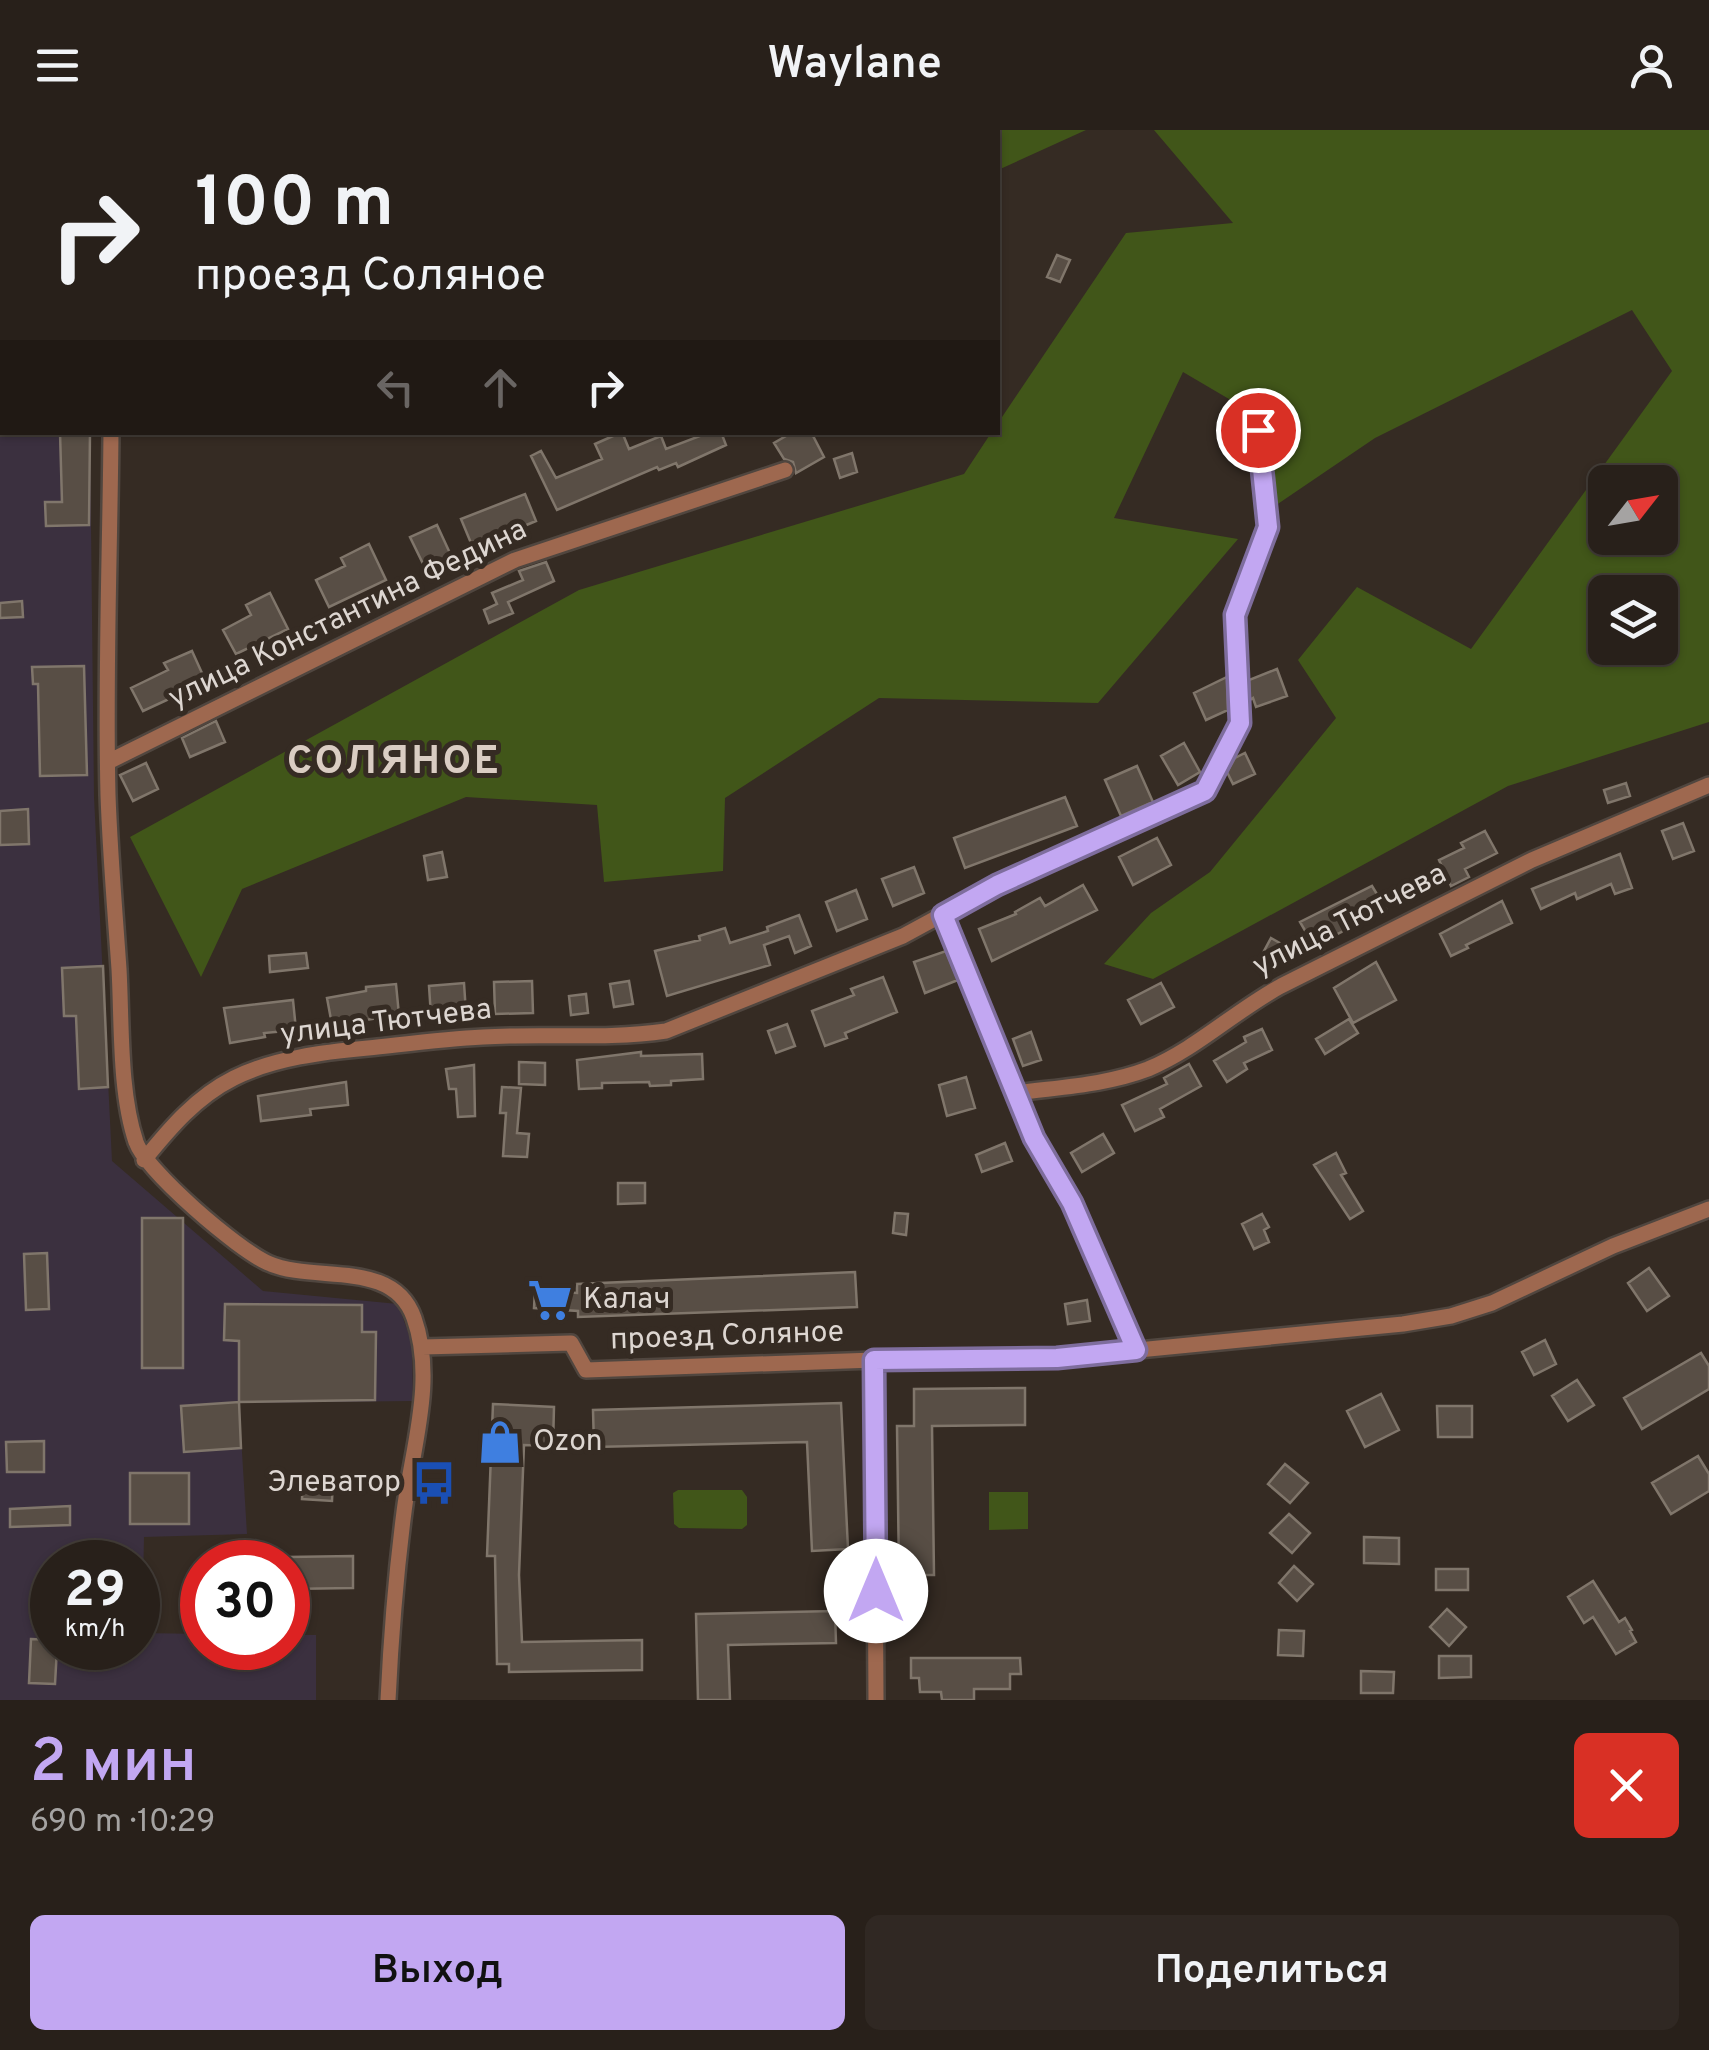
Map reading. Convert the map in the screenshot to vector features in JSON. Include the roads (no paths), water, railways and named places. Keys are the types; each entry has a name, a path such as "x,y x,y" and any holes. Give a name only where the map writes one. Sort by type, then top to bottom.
{"street":[{"name":"улица Тютчева","path":"144,1160 178,1118 204,1096 269,1064 340,1051 485,1037 626,1037 666,1031 871,950 997,885 1205,791 1240,723 1235,615 1268,527 1258,430"},
{"path":"112,435 108,762 126,1084 135,1140 144,1160 238,1246 269,1264 306,1274 373,1279 394,1287 413,1315 422,1347 423,1388 404,1508 388,1700"},
{"name":"улица Константина Федина","path":"108,762 515,560 785,470"},
{"name":"улица Тютчева","path":"1017,1093 1105,1081 1146,1069 1200,1040 1248,1004 1298,977 1532,860 1709,785"},
{"path":"943,915 1034,1138 1072,1203 1136,1350"},
{"name":"проезд Соляное","path":"422,1347 571,1343 586,1370 1057,1358 1403,1324 1451,1316 1492,1303 1613,1246 1709,1208"},
{"path":"874,1360 876,1700"}],"place":[{"name":"Калач","path":"550,1300"},
{"name":"Ozon","path":"500,1442"},
{"name":"Элеватор","path":"434,1483"}],"district":[{"name":"СОЛЯНОЕ","path":"394,763"}]}
